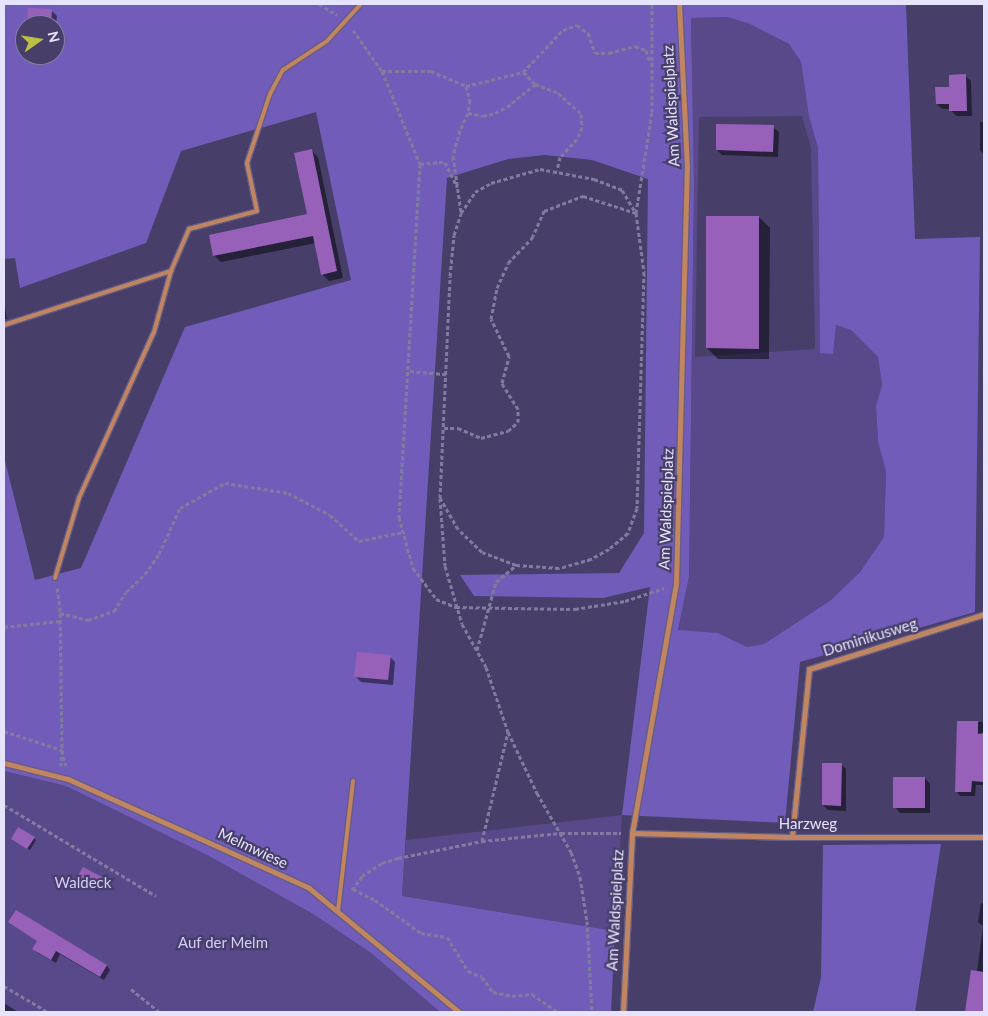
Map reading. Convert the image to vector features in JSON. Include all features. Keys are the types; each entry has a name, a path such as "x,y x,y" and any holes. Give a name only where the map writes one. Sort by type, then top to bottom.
{"street":[{"name":"Am Waldspielplatz","path":"623,1012 632,833 676,583 686,168 679,4"},
{"name":"Dominikusweg","path":"792,837 809,669 984,614"},
{"name":"Melmwiese","path":"4,763 60,776 308,888 459,1012"},
{"name":"Harzweg","path":"632,833 792,837 984,837"}],"lane":[{"path":"55,578 79,498 154,332 171,271 189,229 257,211 247,163 270,94 283,70 327,41 361,4"},
{"path":"4,325 171,271"},
{"path":"338,912 353,781"}],"path":[{"path":"319,4 345,21 382,72 420,164 410,371 399,517 413,568 436,599 456,607 575,609 625,601 676,583"},
{"path":"440,498 458,529 482,552 516,566 567,566 597,556 628,533 637,508 644,272 636,213 652,112 652,4"},
{"path":"382,72 431,71 466,86 523,72 563,30 577,25 588,33 595,52 609,53 634,46 646,50 652,66"},
{"path":"523,72 535,84 558,92 582,114 582,127 577,140 560,157 557,170"},
{"path":"468,113 483,116 495,113 507,107 535,84"},
{"path":"466,86 470,100 468,113 460,130 453,156 460,191 461,213 450,276 440,498 445,566 456,607 486,668 508,732 537,793 560,832 580,876 585,898 592,1012"},
{"path":"420,164 445,162 460,191"},
{"path":"461,213 475,192 491,183 516,173 557,170 622,190 636,213"},
{"path":"444,428 458,428 481,438 508,431 518,422 518,409 502,383 509,356 491,319 496,288 508,263 532,238 544,211 583,196 636,213"},
{"path":"410,371 446,374"},
{"path":"60,613 88,620 114,611 126,592 145,574 159,554 180,508 224,483 288,493 330,515 360,541 403,532"},
{"path":"476,651 491,607 496,582 516,566"},
{"path":"55,578 60,613 62,750 60,776"},
{"path":"4,627 60,621"},
{"path":"4,731 62,750"},
{"path":"482,841 508,732"},
{"path":"62,750 64,757"},
{"path":"4,805 156,896"},
{"path":"338,912 362,876 382,863 482,841 560,832 632,833"},
{"path":"353,889 375,900 421,933 447,937 468,971 482,977 493,992 512,996 532,994 558,1012"},
{"path":"4,986 48,1012"},
{"path":"130,989 159,1012"}],"green space":[{"path":"727,17 750,24 789,44 801,62 809,117 818,148 820,353 835,325 851,330 878,357 882,385 876,406 878,442 886,470 884,537 860,572 831,600 764,644 747,647 718,633 678,631 689,577 694,183 691,18","holes":["802,116 811,148 815,349 695,357 699,117"]},
{"path":"4,771 66,786 209,856 313,914 371,953 440,1012 4,1012"},
{"path":"622,815 615,931 402,896 406,840"}],"shaded area":[{"path":"4,4 906,4 915,239 980,237 975,612 800,662 785,823 622,815 650,587 603,598 474,596 460,575 619,573 644,533 648,179 592,160 545,155 508,159 447,178 402,896 615,931 611,1012 440,1012 371,953 313,914 209,856 66,786 4,771 4,457 35,580 81,568 185,327 351,280 316,112 181,151 146,243 20,288 15,258 4,259","holes":["727,17 750,24 789,44 801,62 809,117 818,148 820,353 833,354 836,325 851,330 878,357 882,385 876,406 878,442 886,471 884,537 860,572 831,600 764,644 747,647 718,633 678,630 689,577 694,183 691,18"]},
{"path":"941,844 915,1012 813,1012 821,977 823,845"}],"building":[{"path":"28,8 52,9 52,15 28,15"},
{"path":"966,74 967,111 949,111 949,104 936,104 935,87 949,87 949,75"},
{"path":"716,124 774,125 773,152 716,150"},
{"path":"312,149 337,271 321,275 313,236 213,256 209,235 307,214 294,153"},
{"path":"706,216 759,216 759,349 706,348"},
{"path":"357,652 391,655 388,680 354,677"},
{"path":"957,721 978,721 978,734 984,733 984,782 972,781 971,792 955,792"},
{"path":"822,763 842,763 841,806 822,805"},
{"path":"893,777 925,777 925,808 893,808"},
{"path":"18,827 35,837 27,849 11,839"},
{"path":"83,867 102,877 94,890 76,879"},
{"path":"16,910 107,965 100,977 56,951 51,960 32,949 37,941 8,922"},
{"path":"971,970 984,972 984,1012 965,1012"}],"park label":[{"name":"Waldeck","path":"83,883"},
{"name":"Auf der Melm","path":"223,943"}]}
